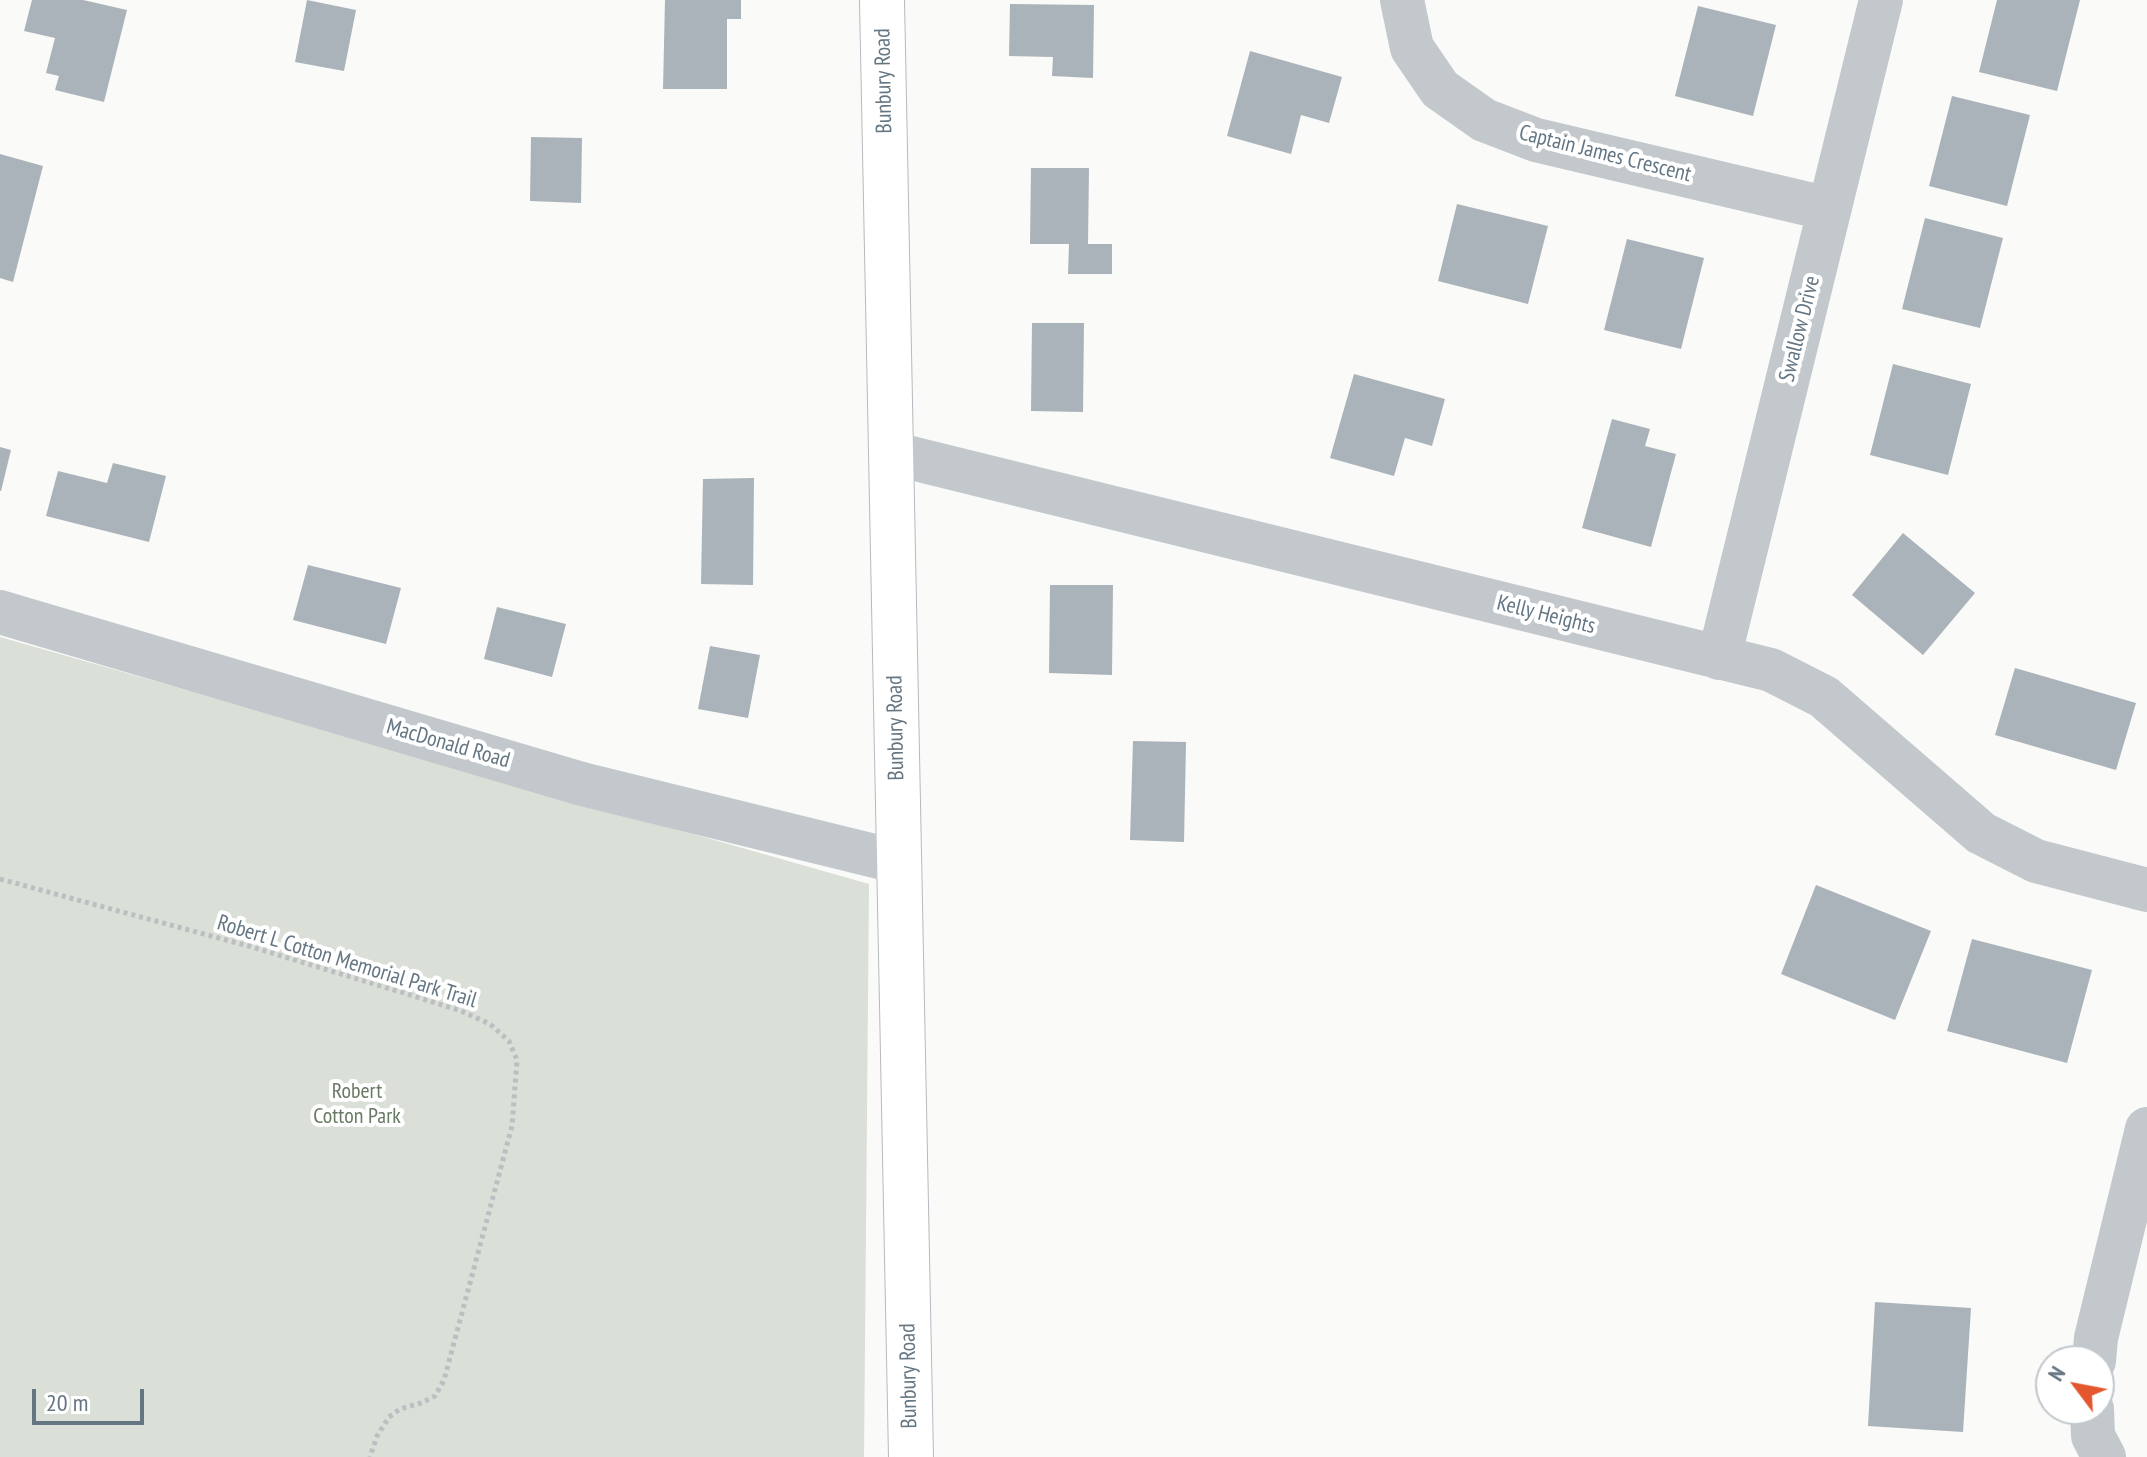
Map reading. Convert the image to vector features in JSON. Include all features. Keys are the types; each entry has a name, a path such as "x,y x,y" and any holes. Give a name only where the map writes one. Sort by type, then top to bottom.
{"main road":[{"name":"Bunbury Road","path":"882,0 911,1457"}],"street":[{"name":"Captain James Crescent","path":"1402,0 1412,48 1440,89 1484,120 1536,140 1829,209"},
{"name":"Swallow Drive","path":"1719,658 1881,0"},
{"name":"Kelly Heights","path":"891,453 1771,670 1824,697 1981,833 2036,861 2147,890"},
{"name":"MacDonald Road","path":"0,612 582,784 899,862"},
{"path":"2095,1345 2147,1129"},
{"path":"2093,1425 2093,1436 2104,1457"}],"path":[{"name":"Robert L Cotton Memorial Park Trail","path":"0,879 238,943 407,994 471,1015 490,1024 509,1041 517,1060 512,1126 444,1380 435,1396 400,1409 389,1417 377,1436 370,1457"}],"green space":[{"name":"Robert Cotton Park","path":"0,637 869,884 864,1457 0,1457"}],"building":[{"path":"32,0 83,0 127,10 104,102 55,90 59,76 46,73 55,38 24,31"},
{"path":"307,0 356,10 344,71 295,62"},
{"path":"665,0 741,0 741,19 727,19 727,89 663,89"},
{"path":"1997,0 2080,0 2057,91 1979,72"},
{"path":"1010,4 1094,5 1093,78 1052,76 1053,57 1009,56"},
{"path":"1698,6 1776,25 1753,116 1675,96"},
{"path":"1250,51 1342,77 1329,123 1301,115 1291,154 1227,136"},
{"path":"1952,96 2030,115 2007,206 1929,186"},
{"path":"531,137 582,138 581,203 530,201"},
{"path":"0,154 43,166 13,282 0,278"},
{"path":"1031,168 1089,168 1088,244 1112,244 1112,274 1068,274 1069,244 1030,244"},
{"path":"1457,204 1548,226 1528,304 1438,281"},
{"path":"1925,218 2003,238 1980,328 1902,309"},
{"path":"1627,239 1704,258 1681,349 1604,330"},
{"path":"1032,323 1084,323 1083,412 1031,411"},
{"path":"1893,364 1971,384 1948,475 1870,455"},
{"path":"1354,374 1445,399 1432,446 1405,438 1394,476 1330,458"},
{"path":"1612,419 1650,429 1645,446 1676,454 1651,547 1582,528"},
{"path":"0,447 11,450 1,491 0,491"},
{"path":"113,463 166,476 149,542 46,516 58,471 107,483"},
{"path":"754,478 753,585 701,584 703,479"},
{"path":"1903,533 1975,593 1923,655 1852,595"},
{"path":"308,565 401,588 386,644 293,620"},
{"path":"1050,585 1113,585 1112,675 1049,673"},
{"path":"497,607 566,624 552,677 484,659"},
{"path":"710,646 760,655 748,718 698,709"},
{"path":"2015,668 2136,703 2116,770 1995,735"},
{"path":"1133,741 1186,742 1184,842 1130,840"},
{"path":"1816,885 1931,931 1895,1020 1781,974"},
{"path":"1972,939 2092,970 2067,1063 1947,1031"},
{"path":"1875,1302 1971,1308 1963,1432 1868,1426"}]}
